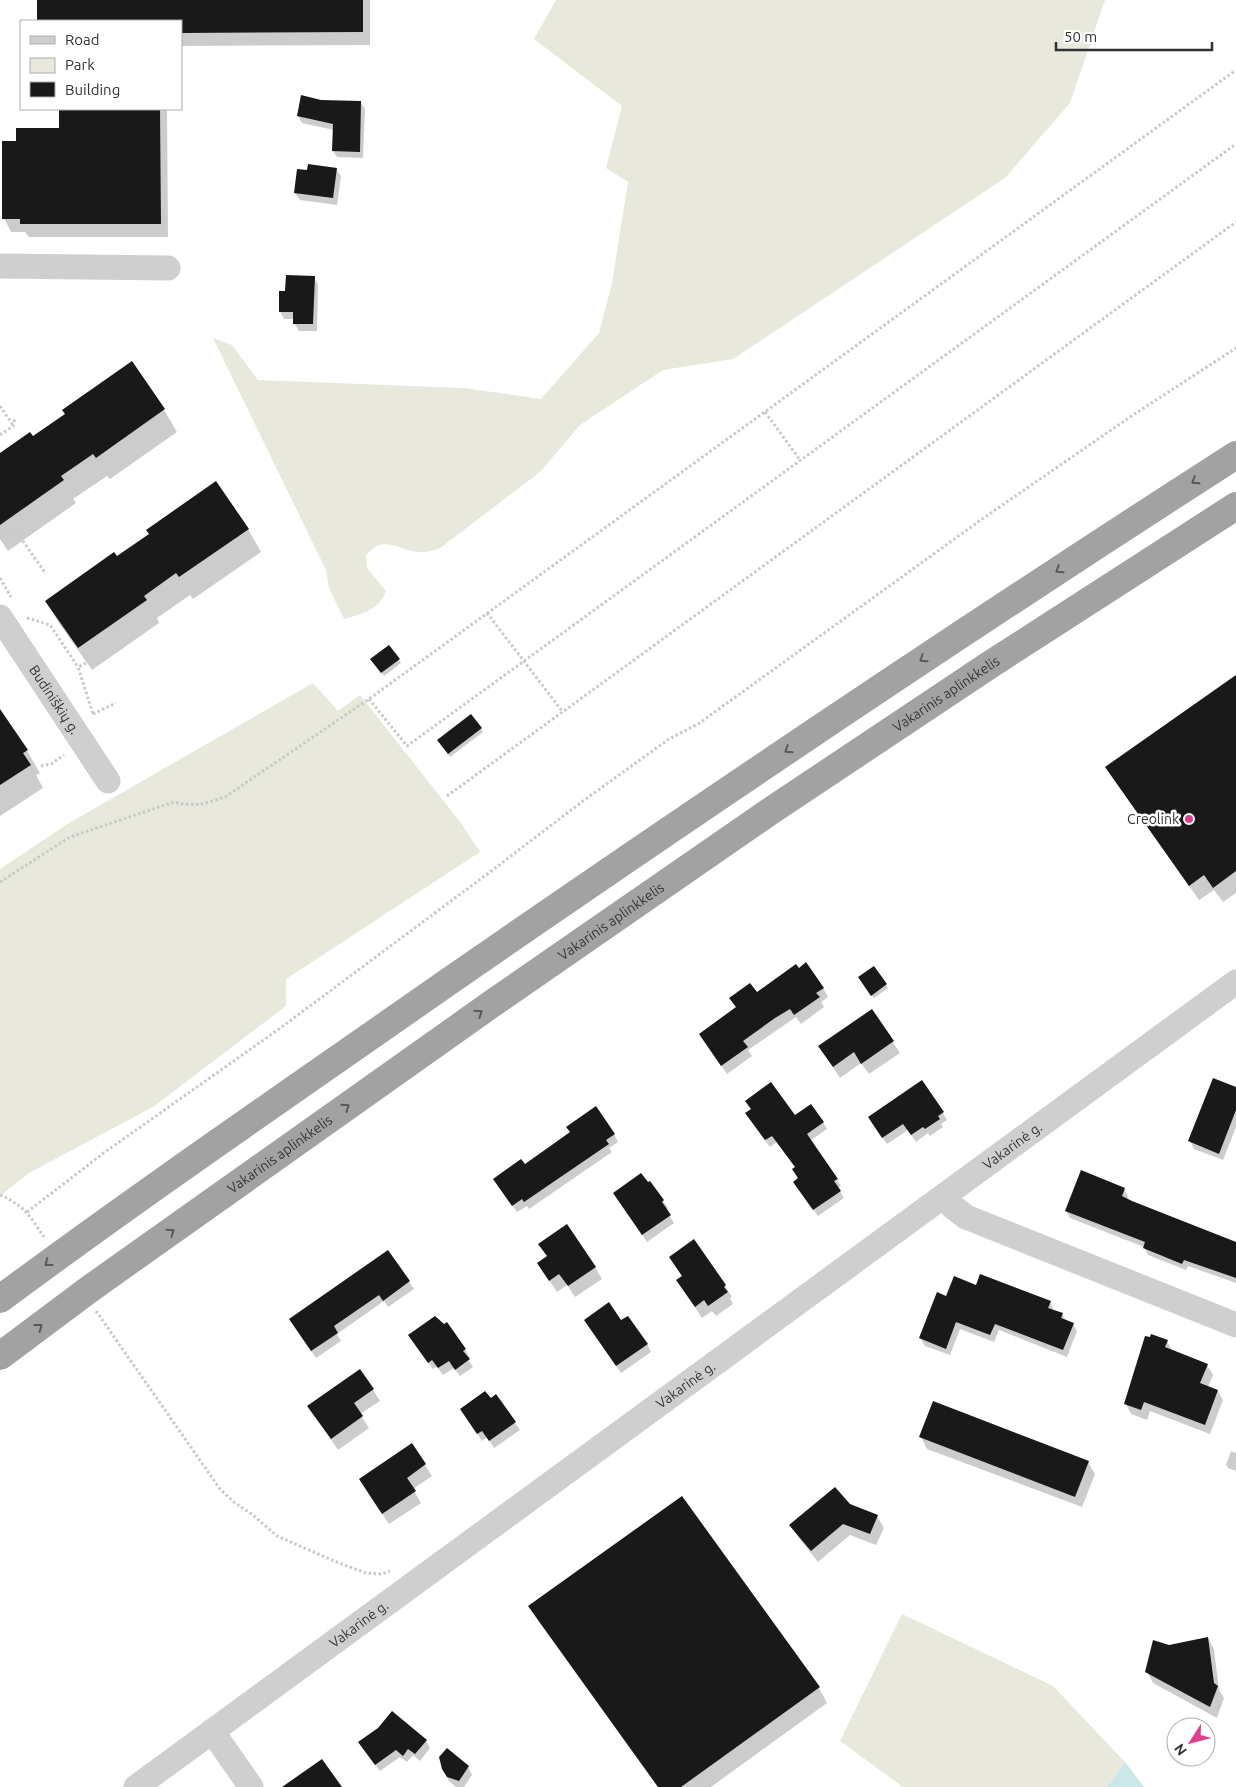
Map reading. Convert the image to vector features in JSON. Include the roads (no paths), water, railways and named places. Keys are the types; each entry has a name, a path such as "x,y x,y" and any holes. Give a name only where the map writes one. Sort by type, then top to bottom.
{"highway":[{"path":"0,1299 87,1234 184,1166 625,861 970,628 1236,455"},
{"name":"Vakarinis aplinkkelis","path":"0,1356 91,1288 493,1003 764,816 991,664 1236,506"}],"street":[{"path":"0,266 168,268"},
{"name":"Budiniškių g.","path":"11,616 108,781"},
{"name":"Vakarinė g.","path":"136,1787 1236,982"},
{"path":"944,1196 953,1207 966,1216 1236,1325"},
{"path":"212,1731 251,1787"}],"water":[{"path":"1125,1762 1144,1787 1107,1787"}],"place":[{"name":"Creolink","path":"1189,819"}]}
